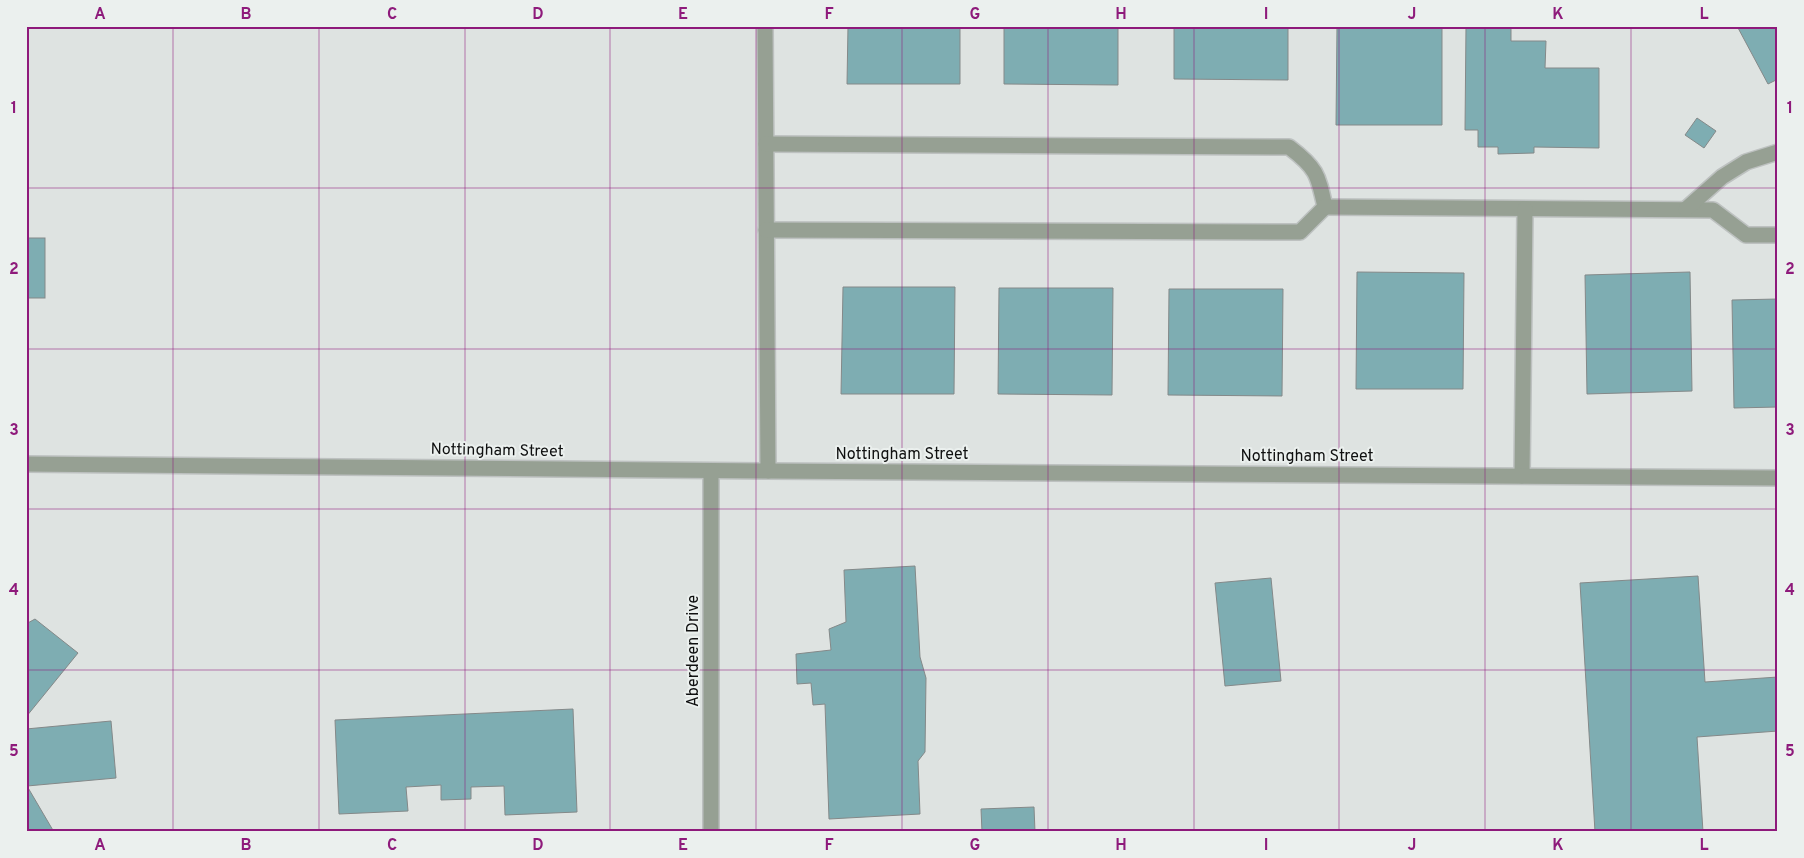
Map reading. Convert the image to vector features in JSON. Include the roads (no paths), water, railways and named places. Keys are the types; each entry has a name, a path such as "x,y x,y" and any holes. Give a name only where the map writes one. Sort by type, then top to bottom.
{"street":[{"path":"764,26 768,471"},
{"path":"766,144 1289,147 1306,160 1318,177 1325,207"},
{"path":"1686,209 1722,177 1746,162 1778,152"},
{"path":"766,230 1300,232 1325,207 1713,210 1746,235 1778,235"},
{"path":"1522,476 1525,209"},
{"name":"Nottingham Street","path":"26,464 711,471 1778,478"},
{"name":"Aberdeen Drive","path":"711,471 711,832"}]}
